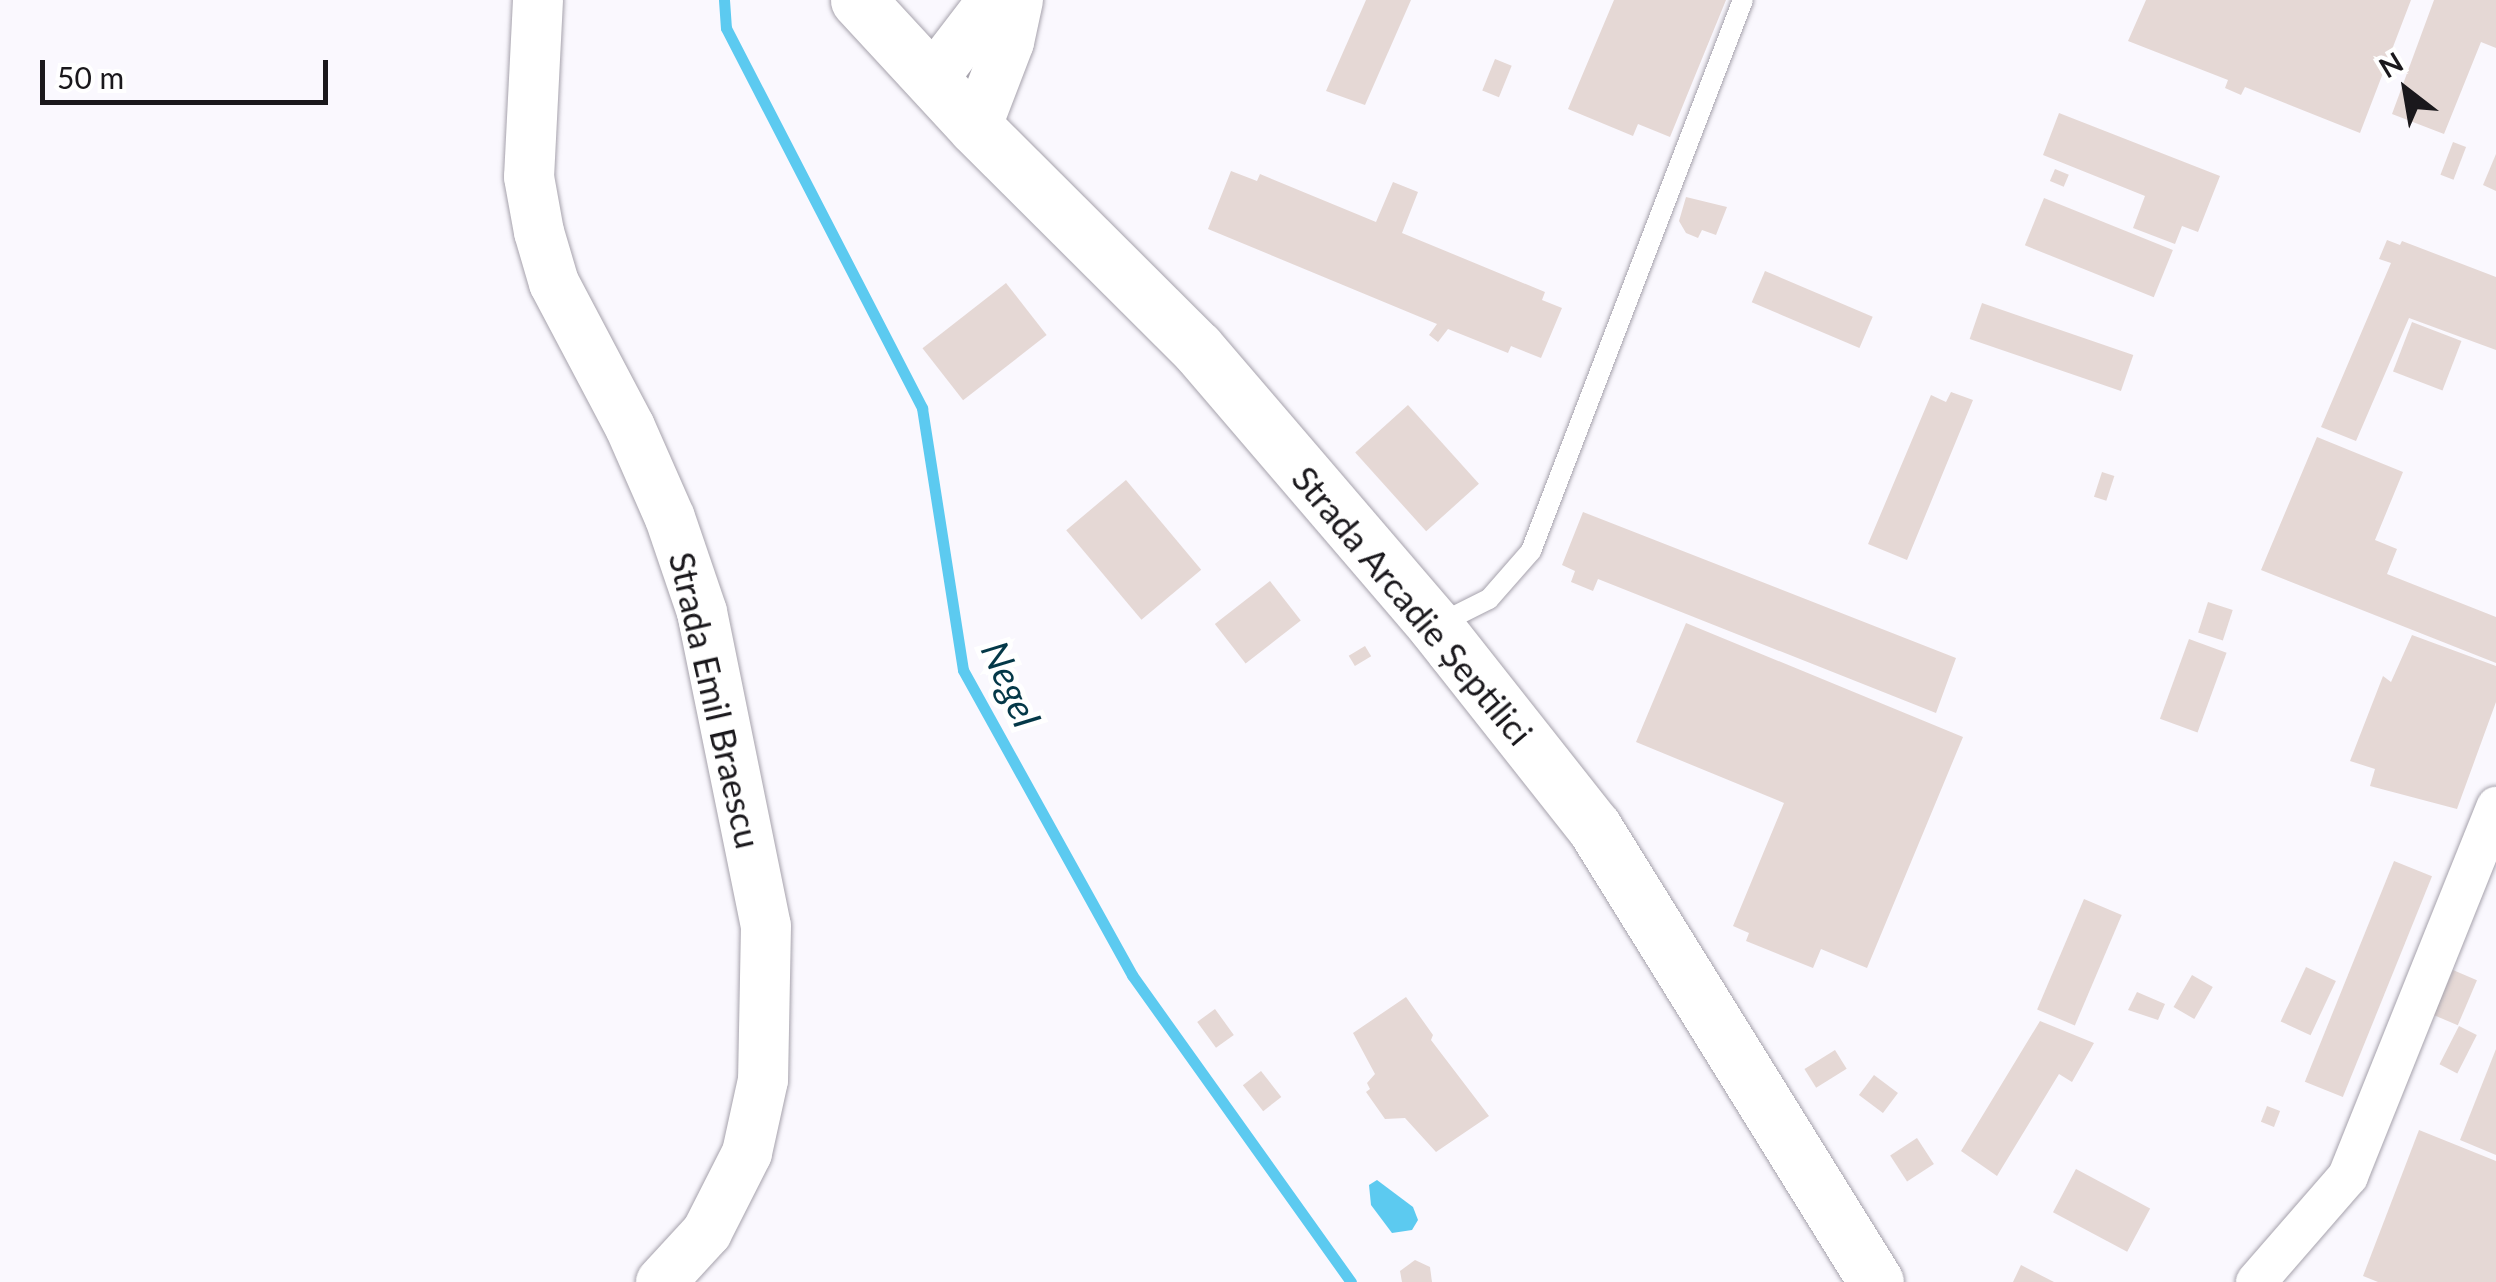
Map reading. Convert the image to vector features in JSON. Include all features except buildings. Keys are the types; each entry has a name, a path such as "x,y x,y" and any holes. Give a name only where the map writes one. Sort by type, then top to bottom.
{"main road":[{"name":"Strada Arcadie Șeptilici","path":"858,0 976,128 1197,348 1435,626 1594,828 1876,1282"}],"street":[{"name":"Strada Emil Braescu","path":"538,0 529,177 538,232 554,282 630,427 670,518 702,612 766,926 763,1080 747,1153 707,1232 661,1282"},
{"path":"931,80 993,0"},
{"path":"976,128 1008,42 1018,0"},
{"path":"2256,1282 2348,1176 2496,806"}],"lane":[{"path":"1435,626 1489,599 1532,551 1743,0"}],"water":[{"path":"1377,1180 1413,1207 1418,1220 1412,1230 1392,1233 1371,1205 1369,1185"}],"waterway":[{"name":"Negel","path":"724,0 726,28 922,408 963,670 1132,975 1351,1282"}]}
